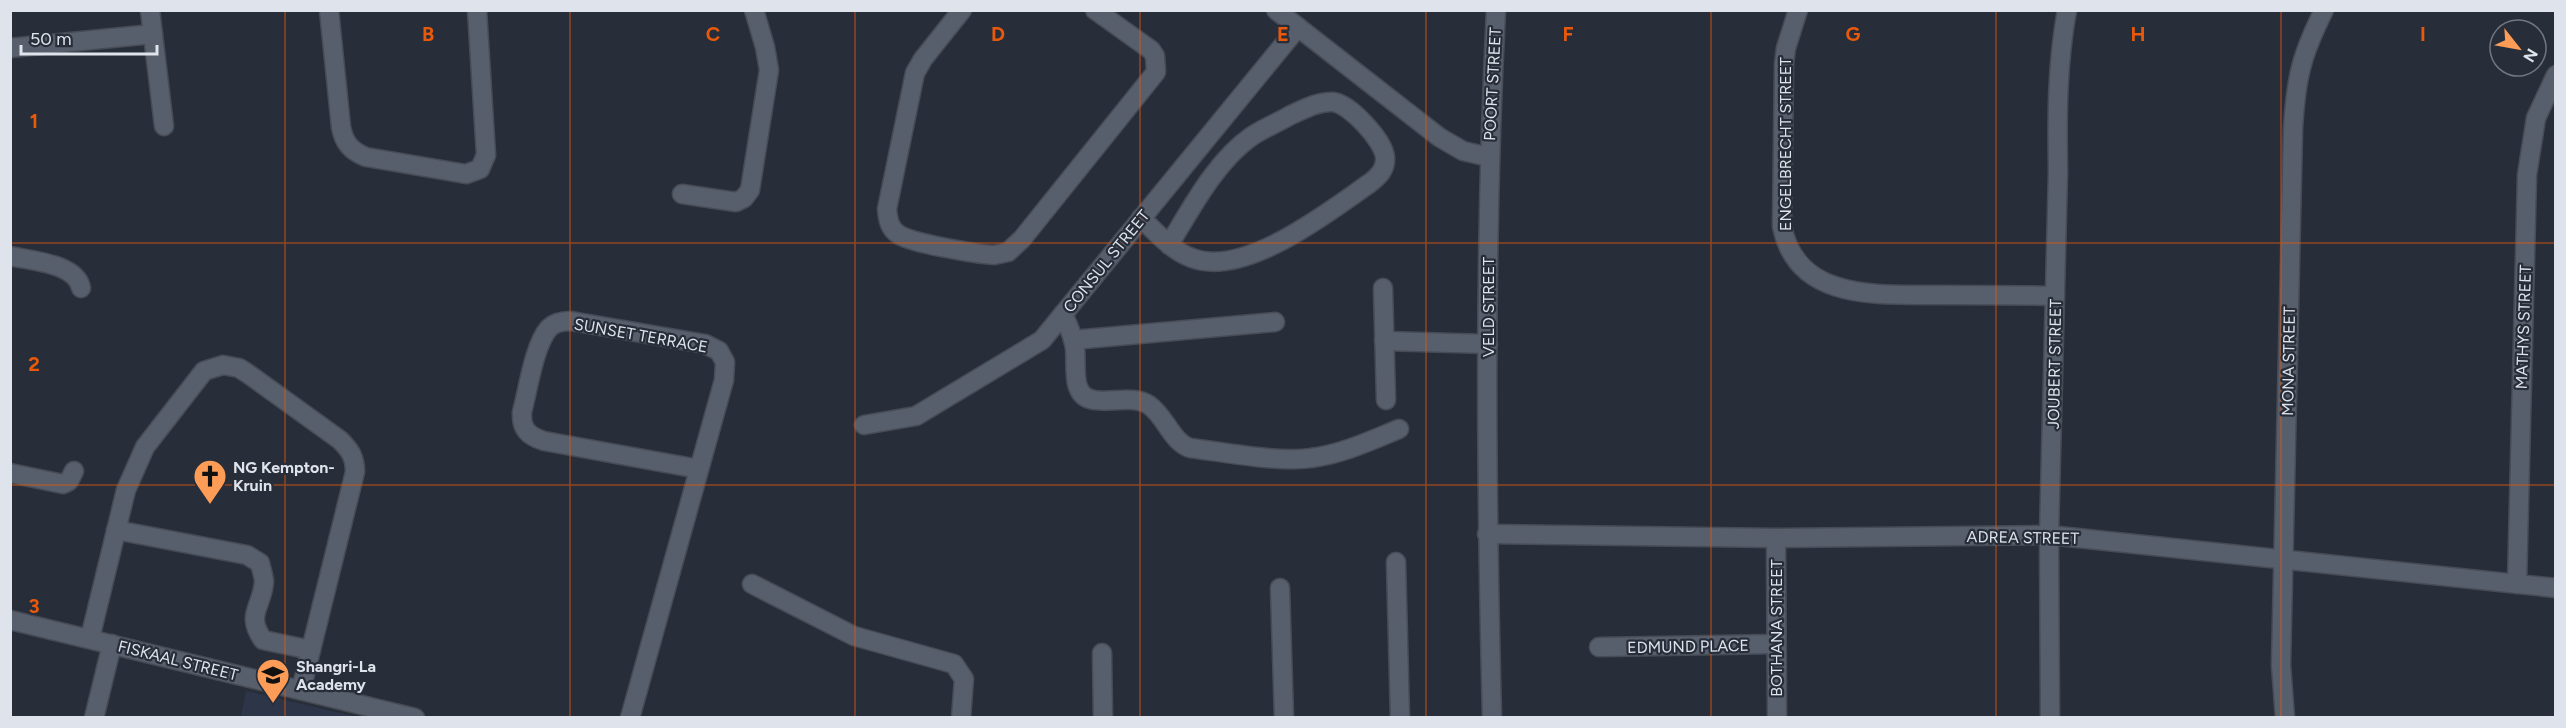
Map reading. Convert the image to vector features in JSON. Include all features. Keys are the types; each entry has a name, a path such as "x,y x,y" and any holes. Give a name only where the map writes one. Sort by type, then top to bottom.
{"street":[{"path":"150,10 164,126"},
{"path":"329,10 341,127 346,143 351,149 366,157 466,174 480,169 486,155 477,10"},
{"path":"682,194 736,202 744,198 750,190 769,70 754,10"},
{"path":"962,10 923,59 915,73 887,209 888,219 894,230 907,238 994,255 1008,252 1022,239 1155,72 1155,56 1151,50 1095,10"},
{"path":"1276,10 1438,137 1463,151 1489,157"},
{"name":"POORT STREET","path":"1489,157 1496,10"},
{"name":"ENGELBRECHT STREET","path":"1798,10 1788,39 1784,64 1782,226 1787,247 1800,264 1823,281 1856,293 2055,296"},
{"name":"JOUBERT STREET","path":"2050,717 2049,534 2057,117 2061,44 2067,10"},
{"name":"MONA STREET","path":"2285,717 2281,665 2294,109 2302,57 2324,10"},
{"name":"CONSUL STREET","path":"864,425 910,418 924,412 969,382 1038,343 1298,27"},
{"path":"10,48 153,34"},
{"name":"MATHYS STREET","path":"2517,584 2527,175 2536,118 2556,75"},
{"path":"1141,218 1169,245 1192,258 1217,262 1251,254 1284,240 1377,178 1384,164 1383,150 1364,124 1343,105 1332,102 1303,110 1262,130 1234,150 1196,202 1169,245"},
{"name":"VELD STREET","path":"1489,157 1487,534 1492,717"},
{"path":"10,256 68,271 79,282 81,288"},
{"path":"1383,288 1386,400"},
{"path":"1063,314 1073,340 1077,387 1081,394 1094,400 1134,400 1149,405 1177,440 1190,448 1288,459 1309,459 1342,452 1399,429"},
{"name":"SUNSET TERRACE","path":"630,717 724,380 725,362 719,351 705,344 571,321 562,321 548,329 538,351 522,412 521,422 528,434 544,441 699,468"},
{"path":"1073,340 1275,322"},
{"path":"1384,341 1488,344"},
{"path":"90,638 126,490 139,459 154,433 204,371 223,365 239,368 340,440 352,454 355,462 355,472 301,690"},
{"path":"10,473 63,484 69,481 74,471"},
{"path":"116,530 247,555 260,563 264,581 254,620 255,629 263,640 311,650"},
{"name":"ADREA STREET","path":"1487,534 1776,538 2049,534 2556,588"},
{"name":"BOTHANA STREET","path":"1776,538 1777,717"},
{"path":"1396,562 1401,717"},
{"path":"752,584 854,636 954,664 964,679 961,717"},
{"path":"1280,588 1284,717"},
{"name":"FISKAAL STREET","path":"10,620 415,717"},
{"path":"94,717 112,644"},
{"name":"EDMUND PLACE","path":"1599,647 1776,644"},
{"path":"1102,653 1103,717"}],"shaded area":[{"name":"Shangri-La Academy","path":"246,691 357,717 241,717"}],"place":[{"name":"NG Kempton- Kruin","path":"210,505"},
{"name":"Shangri-La Academy","path":"273,704"}]}
